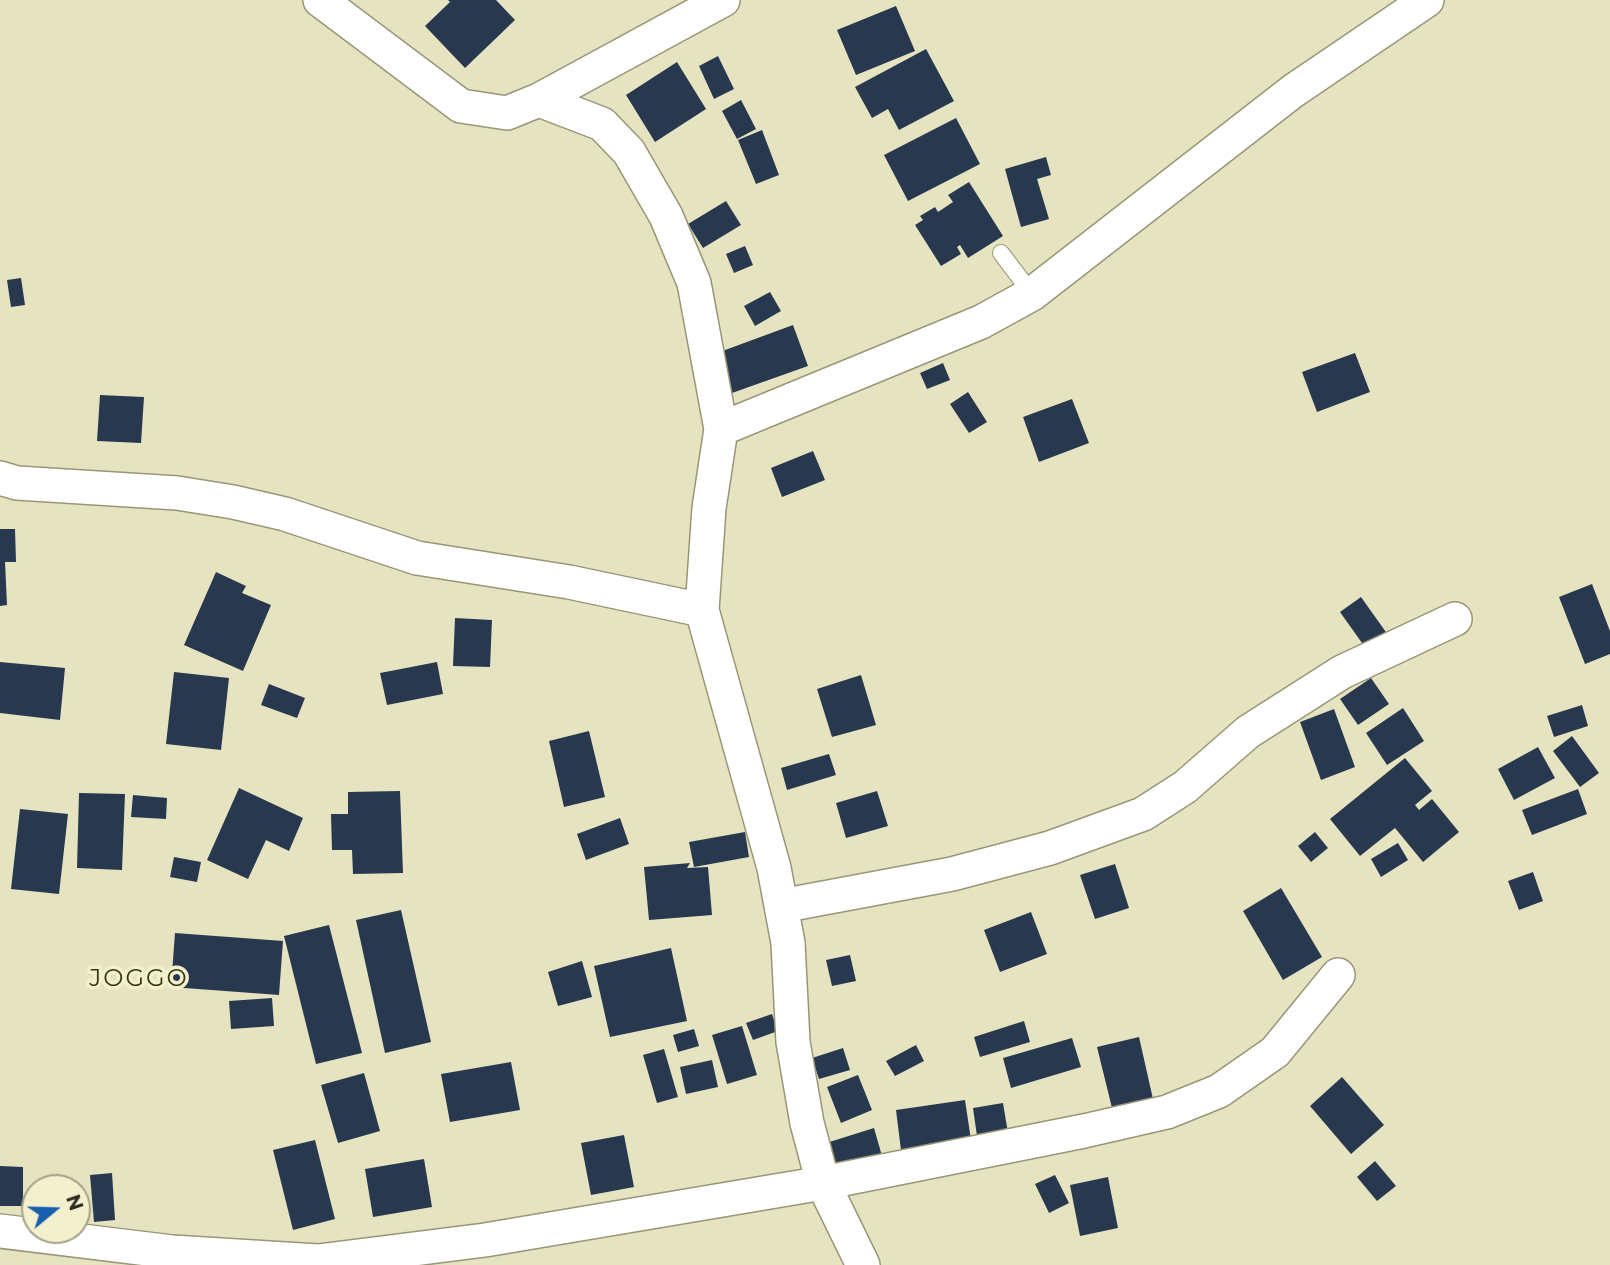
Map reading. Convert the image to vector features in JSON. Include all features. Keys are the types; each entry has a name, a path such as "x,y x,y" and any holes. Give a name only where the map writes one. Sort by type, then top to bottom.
{"street":[{"path":"320,0 461,106 507,113 540,100 723,0"},
{"path":"721,429 981,322 1032,294 1293,91 1427,0"},
{"path":"540,100 602,124 629,152 666,216 694,284 721,429 709,508 702,610 774,868 788,943 793,1042 807,1123 823,1183 863,1265"},
{"path":"0,478 18,483 177,493 233,502 285,514 417,558 569,582 702,610"},
{"path":"781,906 951,874 1050,848 1143,814 1185,787 1248,732 1342,672 1455,619"},
{"path":"0,1231 172,1252 318,1261 485,1240 823,1183 1143,1117 1219,1091 1275,1052 1338,975"}],"lane":[{"path":"1001,253 1032,294"}],"building":[{"path":"448,0 496,0 515,20 465,68 425,26 450,2"},
{"path":"896,6 915,51 856,75 837,30"},
{"path":"926,49 954,101 899,130 888,109 872,118 855,87"},
{"path":"718,56 734,89 714,99 699,66"},
{"path":"677,62 706,109 655,142 626,95"},
{"path":"741,100 756,129 737,139 722,111"},
{"path":"956,118 980,164 908,201 884,155"},
{"path":"762,130 779,175 756,184 738,140"},
{"path":"1046,157 1051,175 1037,179 1049,219 1021,227 1005,169"},
{"path":"969,182 1003,236 968,258 960,245 957,247 961,254 941,266 915,225 923,220 920,216 935,207 938,212 953,202 948,195"},
{"path":"726,201 741,225 703,248 688,224"},
{"path":"745,246 753,265 734,273 726,254"},
{"path":"21,278 25,305 11,307 7,280"},
{"path":"770,292 781,311 755,326 744,306"},
{"path":"793,325 808,366 732,393 717,353"},
{"path":"1355,353 1370,392 1317,412 1302,372"},
{"path":"943,363 950,380 927,389 920,373"},
{"path":"968,392 987,422 969,433 950,404"},
{"path":"100,395 144,397 141,443 97,441"},
{"path":"1072,399 1089,443 1039,462 1023,417"},
{"path":"813,451 825,480 782,497 771,468"},
{"path":"0,529 15,529 16,562 5,562 7,605 0,606"},
{"path":"216,572 246,586 242,593 271,605 243,671 184,645"},
{"path":"1592,584 1610,631 1610,654 1585,664 1559,597"},
{"path":"1361,597 1388,635 1367,650 1340,612"},
{"path":"455,618 492,620 490,667 453,666"},
{"path":"0,662 65,668 60,720 0,713"},
{"path":"437,662 443,694 387,705 380,673"},
{"path":"174,672 229,678 221,750 166,744"},
{"path":"861,675 876,725 832,737 817,689"},
{"path":"1371,678 1389,704 1358,725 1340,699"},
{"path":"269,684 305,698 297,718 261,705"},
{"path":"1582,705 1588,726 1554,737 1547,716"},
{"path":"1403,708 1424,741 1387,765 1366,733"},
{"path":"1334,709 1355,767 1321,780 1300,722"},
{"path":"589,731 605,797 564,807 549,741"},
{"path":"1572,736 1599,773 1580,787 1553,751"},
{"path":"1538,747 1555,778 1514,800 1498,769"},
{"path":"829,754 836,775 787,790 781,768"},
{"path":"1405,758 1432,791 1415,805 1419,810 1432,799 1459,832 1423,862 1395,828 1360,856 1330,819"},
{"path":"239,788 303,818 289,851 266,840 248,879 207,860"},
{"path":"1578,789 1587,814 1532,835 1522,810"},
{"path":"400,791 403,873 353,874 352,850 332,850 331,814 348,814 348,792"},
{"path":"877,791 888,826 846,838 836,803"},
{"path":"79,793 125,794 122,870 77,868"},
{"path":"133,795 167,798 166,819 131,817"},
{"path":"20,809 68,814 59,894 11,889"},
{"path":"620,818 629,844 586,860 577,834"},
{"path":"745,832 749,857 694,867 689,842"},
{"path":"1315,832 1328,848 1311,862 1298,846"},
{"path":"1398,843 1408,860 1381,877 1371,859"},
{"path":"174,857 201,862 197,882 170,877"},
{"path":"690,863 687,868 708,867 712,915 649,920 644,867"},
{"path":"1115,864 1129,908 1095,919 1080,875"},
{"path":"1533,872 1543,901 1519,910 1508,881"},
{"path":"1281,888 1322,957 1283,980 1243,911"},
{"path":"401,910 431,1042 385,1053 356,920"},
{"path":"1031,912 1047,954 1000,972 984,930"},
{"path":"329,925 362,1053 316,1064 284,936"},
{"path":"175,933 283,941 279,995 171,987"},
{"path":"671,948 687,1021 610,1037 594,966"},
{"path":"850,955 856,981 832,986 826,960"},
{"path":"582,961 592,997 558,1006 548,972"},
{"path":"272,998 274,1026 231,1029 229,1001"},
{"path":"772,1014 778,1031 753,1040 746,1023"},
{"path":"1024,1021 1030,1042 980,1057 974,1037"},
{"path":"742,1026 757,1075 727,1084 712,1035"},
{"path":"694,1029 699,1046 678,1052 673,1035"},
{"path":"1139,1037 1153,1099 1112,1108 1097,1047"},
{"path":"1072,1038 1081,1067 1011,1088 1003,1058"},
{"path":"916,1045 924,1061 895,1076 886,1061"},
{"path":"843,1048 850,1070 819,1079 812,1058"},
{"path":"664,1049 678,1097 657,1103 643,1055"},
{"path":"712,1060 718,1087 686,1094 680,1067"},
{"path":"511,1062 520,1110 450,1122 441,1074"},
{"path":"364,1073 380,1131 338,1143 321,1085"},
{"path":"858,1075 872,1110 841,1123 827,1087"},
{"path":"1342,1077 1384,1125 1351,1154 1310,1106"},
{"path":"965,1100 971,1140 901,1150 896,1110"},
{"path":"1003,1103 1009,1139 978,1143 973,1108"},
{"path":"874,1128 882,1156 831,1172 823,1144"},
{"path":"624,1135 634,1187 591,1195 581,1143"},
{"path":"315,1140 335,1219 293,1230 273,1150"},
{"path":"424,1159 432,1207 373,1217 365,1169"},
{"path":"1375,1161 1396,1186 1377,1201 1357,1177"},
{"path":"0,1166 23,1167 21,1206 0,1206"},
{"path":"112,1173 115,1220 94,1222 91,1175"},
{"path":"1055,1175 1069,1203 1049,1213 1035,1184"},
{"path":"1108,1177 1118,1228 1080,1236 1070,1185"}],"district":[{"name":"JOGGO","path":"139,979"}]}
